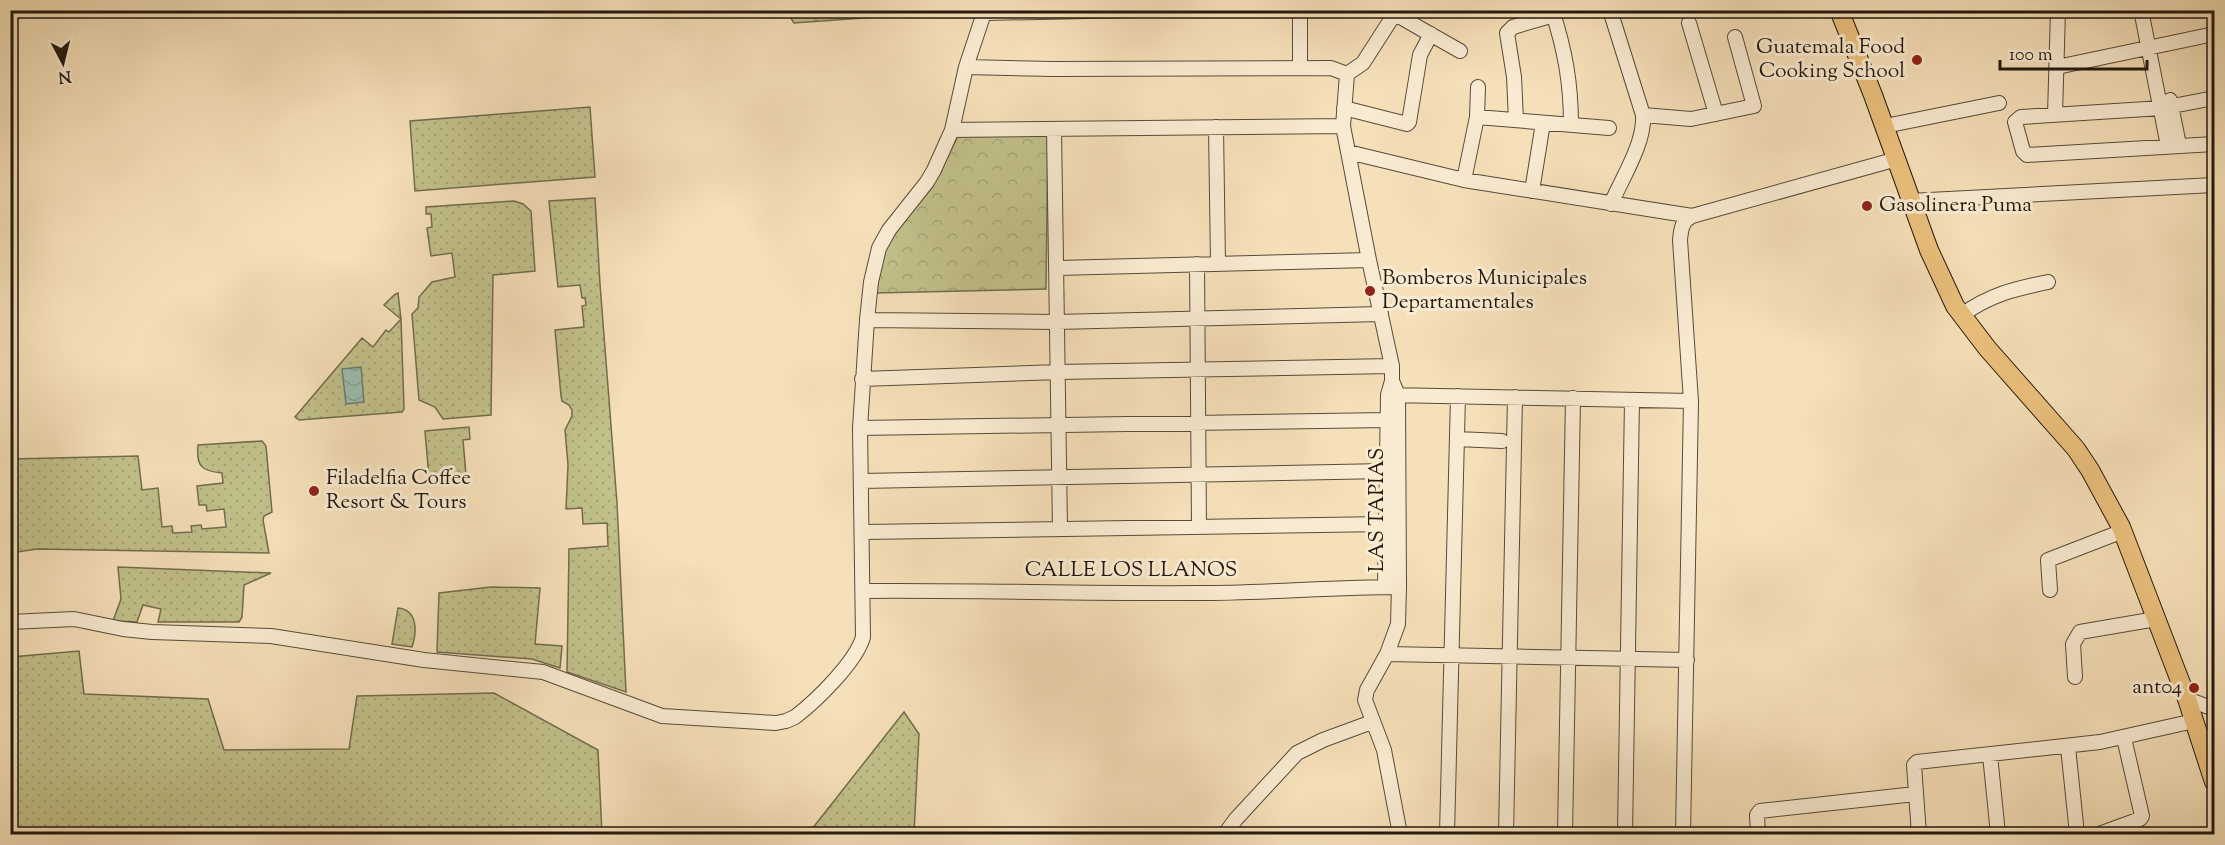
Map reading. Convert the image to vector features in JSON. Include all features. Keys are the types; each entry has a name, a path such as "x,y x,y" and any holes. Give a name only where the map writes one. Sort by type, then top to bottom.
{"main road":[{"path":"1839,10 1885,126 1929,250 1955,306 2076,449 2123,531 2187,699 2214,782"}],"street":[{"path":"10,622 74,619 123,629 152,632 271,636 424,660 543,672 662,716 776,723 786,721 803,711 856,653 863,637 860,428 871,282 884,237 927,182 952,130 966,68 985,12 1136,10"},
{"path":"1292,10 1299,12 1300,16 1300,68"},
{"path":"1610,10 1644,115 1644,126 1640,139 1611,204"},
{"path":"2055,115 2058,10"},
{"path":"2141,10 2154,48"},
{"path":"2150,10 2154,48 2174,145"},
{"path":"1347,74 1363,63 1396,12 1460,51"},
{"path":"1516,120 1514,77 1507,33 1512,27 1553,13 1569,68 1571,125"},
{"path":"1689,23 1716,114"},
{"path":"1344,108 1407,124 1420,55 1431,34"},
{"path":"2058,67 2214,34"},
{"path":"1644,115 1691,118 1754,106 1735,38"},
{"path":"966,68 1331,68 1347,74"},
{"path":"1347,74 1343,126 1392,366 1392,390 1458,396 1691,401"},
{"path":"1464,180 1477,117 1478,87"},
{"path":"2214,98 2167,108 2021,117 2015,122 2024,154 2214,144"},
{"path":"1885,126 1999,103"},
{"path":"1477,117 1610,128"},
{"path":"1532,191 1544,123"},
{"path":"952,130 1343,126"},
{"path":"1216,127 1218,264"},
{"path":"1054,129 1060,529"},
{"path":"1348,152 1464,180 1692,216"},
{"path":"1683,834 1691,401 1680,240 1682,227 1686,219 1692,216 1897,159"},
{"path":"1910,201 2214,185"},
{"path":"1057,268 1369,260"},
{"path":"1197,264 1199,527"},
{"path":"1962,315 1983,300 2048,282"},
{"path":"867,320 1056,322 1381,314"},
{"path":"862,379 1058,372 1392,366"},
{"name":"LAS TAPIAS","path":"1385,587 1387,420 1392,390"},
{"name":"LAS TAPIAS","path":"1392,390 1400,587 1398,624 1388,654 1367,690 1365,700 1384,750 1400,834"},
{"path":"1447,834 1458,396"},
{"path":"1506,834 1515,397"},
{"path":"1565,834 1574,398"},
{"path":"1625,834 1632,400"},
{"path":"860,428 1387,420"},
{"path":"1457,439 1502,441"},
{"path":"861,481 1386,471"},
{"path":"863,532 1386,525"},
{"path":"2050,590 2048,560 2123,531"},
{"name":"CALLE LOS LLANOS","path":"862,591 1202,593 1400,587"},
{"path":"2075,676 2073,644 2076,635 2080,632 2156,619"},
{"path":"1388,654 1687,660"},
{"path":"2187,699 2214,709"},
{"path":"1919,834 1914,765 1917,762 2068,747 2124,738 2194,721"},
{"path":"1225,834 1297,753 1323,740 1372,722"},
{"path":"2099,834 2140,819 2142,816 2124,738"},
{"path":"2068,747 2077,834"},
{"path":"1990,754 1998,834"},
{"path":"1758,834 1757,814 1760,811 1916,794"}],"green space":[{"path":"786,11 933,11 933,13 794,23"},
{"path":"590,107 595,177 415,191 410,121"},
{"path":"1048,135 1046,289 875,293 886,243 932,187 958,136"},
{"path":"595,198 617,503 626,692 567,672 569,549 608,546 607,523 583,524 582,508 566,509 568,465 565,430 572,416 572,410 562,401 555,330 584,327 582,306 586,305 585,298 582,298 580,285 558,287 549,201"},
{"path":"514,201 523,204 531,211 535,271 493,275 491,415 443,419 435,407 419,400 412,314 418,308 419,297 432,282 455,277 452,253 431,256 427,228 432,227 431,214 426,214 426,207"},
{"path":"398,293 401,319 384,305"},
{"path":"401,319 404,409 402,412 299,420 295,417 362,338 373,347 386,330 389,332"},
{"path":"469,427 470,439 463,440 466,475 429,478 425,431"},
{"path":"262,441 266,446 272,512 264,516 263,520 269,553 37,549 11,553 11,459 138,456 142,490 158,488 162,527 172,526 173,533 192,532 191,526 201,525 202,529 226,527 224,509 207,511 206,505 199,505 197,486 223,483 222,473 209,471 199,463 198,445"},
{"path":"118,567 271,573 244,585 242,617 239,622 158,622 161,609 143,605 137,622 113,621 121,599"},
{"path":"491,587 540,588 535,644 562,646 560,668 532,659 437,652 439,593"},
{"path":"398,608 405,610 413,617 415,635 412,647 392,644"},
{"path":"79,651 84,694 208,699 224,750 349,749 357,696 494,693 598,750 602,834 11,834 11,657"},
{"path":"904,712 919,734 914,834 808,834"}],"water":[{"path":"361,367 364,402 346,404 342,369"}],"place":[{"name":"Guatemala Food Cooking School","path":"1917,60"},
{"name":"Gasolinera Puma","path":"1867,206"},
{"name":"Bomberos Municipales Departamentales","path":"1370,291"},
{"name":"Filadelfia Coffee Resort & Tours","path":"314,491"},
{"name":"ant04","path":"2194,688"}]}
